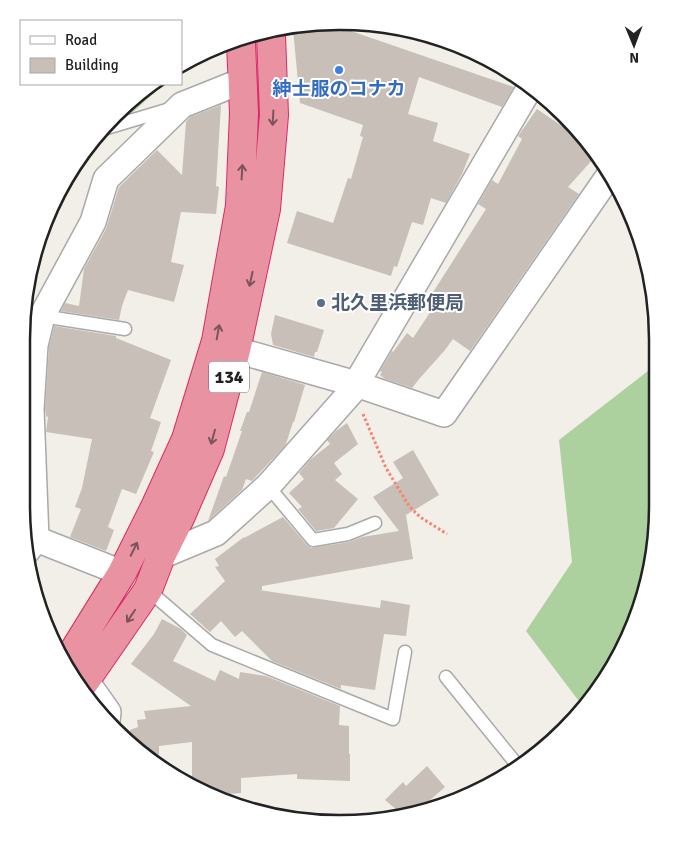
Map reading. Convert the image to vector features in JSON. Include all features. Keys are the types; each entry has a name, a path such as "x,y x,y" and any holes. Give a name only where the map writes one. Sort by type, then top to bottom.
{"highway":[{"name":"134","path":"77,670 148,590 161,556 210,449 236,350 266,209 274,115 271,38"},
{"name":"134","path":"77,669 186,439 216,340 240,206 244,113 241,46"}],"street":[{"path":"32,535 31,409 35,345 42,316 93,222 106,179 182,105 242,81"},
{"path":"161,556 216,533 268,486 355,387 526,93"},
{"path":"236,350 444,414 605,181"},
{"path":"33,545 122,573"}],"lane":[{"path":"117,125 182,105"},
{"path":"42,316 125,329"},
{"path":"268,486 314,540 348,534 375,523"},
{"path":"148,590 212,645 393,719 405,652"},
{"path":"446,677 514,761"}],"path":[{"path":"355,387 386,468 409,506 420,518 448,534"}],"green space":[{"path":"160,88 106,136 135,107"},
{"path":"649,370 649,506 643,566 633,605 617,642 608,660 579,701 526,631 572,562 559,440"}],"building":[{"path":"319,31 351,31 514,87 502,107 419,77 408,114 438,123 433,141 470,154 462,174 446,203 431,198 423,225 412,222 397,267 394,266 391,276 287,243 297,211 333,223 348,178 351,179 363,137 360,136 363,125 300,103 293,34"},
{"path":"221,105 216,186 219,187 216,214 181,212 171,262 184,265 174,302 128,290 119,320 61,311 65,303 79,306 84,269 106,229 119,187 157,150 182,175 186,122 190,117"},
{"path":"537,109 565,128 592,161 568,187 579,194 470,351 453,339 412,388 385,379 380,375 382,372 380,371 392,351 407,333 413,338 437,302 430,297 486,209 478,204 492,180 498,184 522,139 518,136"},
{"path":"275,315 324,330 314,357 273,345 271,334"},
{"path":"54,326 116,336 116,338 171,360 150,418 161,422 151,451 154,452 136,494 122,489 108,527 114,530 106,551 70,537 81,509 75,507 82,488 92,439 46,432 48,417 46,416 45,409 49,347"},
{"path":"262,372 305,385 294,422 283,448 252,481 246,479 242,490 208,521 224,476 226,477 242,431 240,431 247,412 249,412"},
{"path":"347,423 358,444 334,463 342,474 335,480 358,499 334,528 316,531 298,509 302,507 289,493 304,479 299,473 310,460 330,444 327,440"},
{"path":"413,450 439,495 406,515 413,559 262,586 262,590 259,590 380,608 381,600 410,605 406,636 384,634 375,690 341,685 341,689 272,661 242,631 235,637 221,621 210,632 190,614 225,581 215,567 219,566 215,559 244,537 283,517 311,548 399,531 373,497 403,478 393,462"},
{"path":"162,619 181,629 187,635 173,661 215,681 220,670 239,679 240,672 266,676 340,706 339,725 349,726 350,781 297,779 297,774 241,778 241,793 228,794 192,778 192,742 159,746 159,757 151,751 130,734 130,730 138,727 137,720 146,719 144,711 191,706 131,664 154,634"},
{"path":"427,766 445,787 429,802 396,810 385,800 403,782 406,786"}],"place":[{"name":"紳士服のコナカ","path":"339,70"},
{"name":"北久里浜郵便局","path":"321,303"}]}
